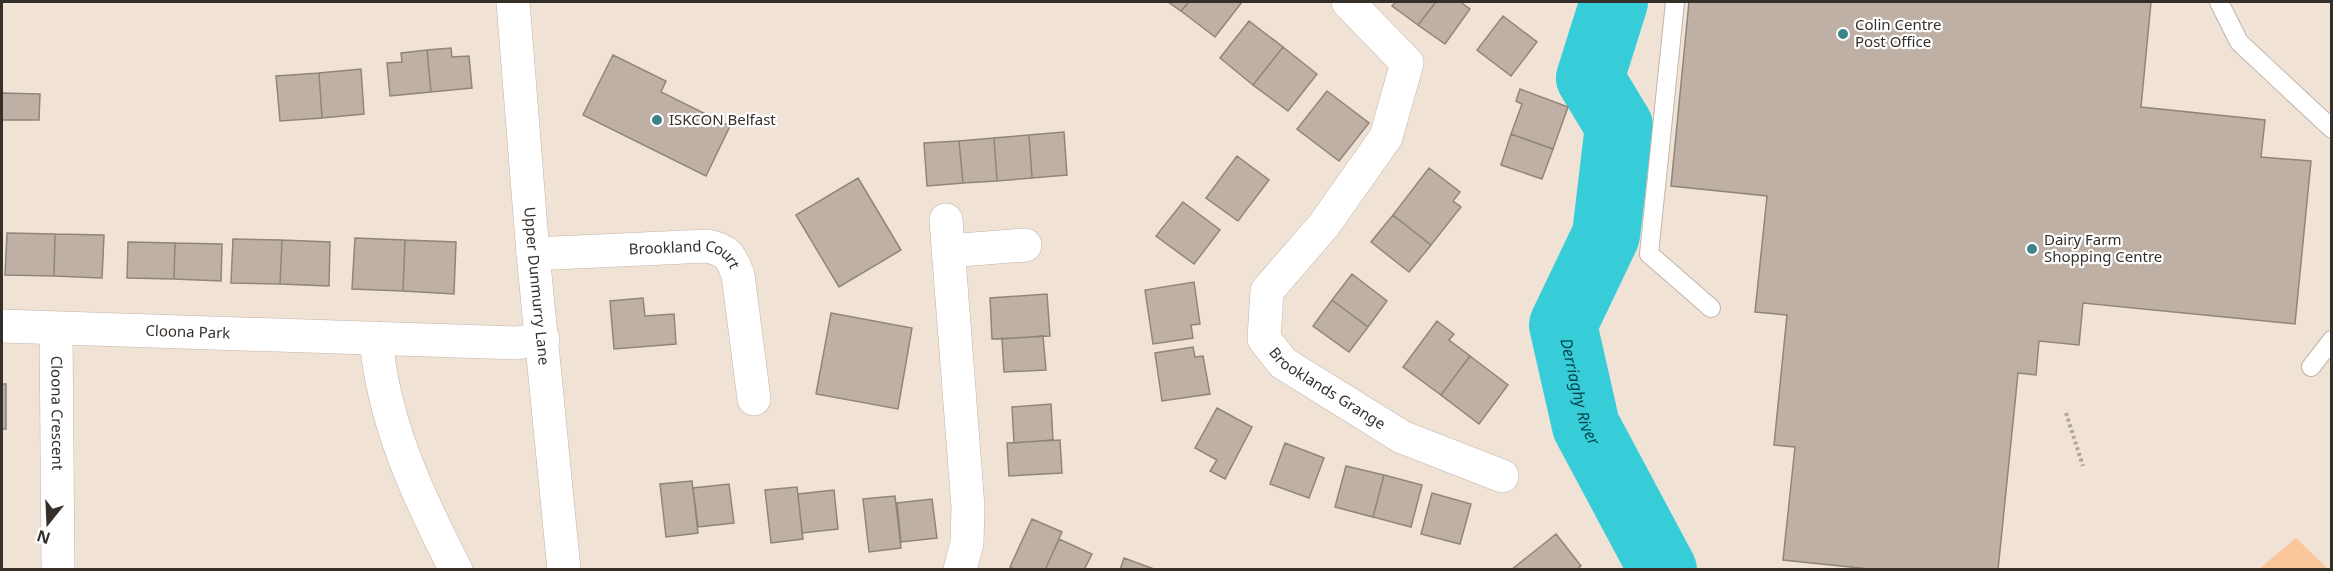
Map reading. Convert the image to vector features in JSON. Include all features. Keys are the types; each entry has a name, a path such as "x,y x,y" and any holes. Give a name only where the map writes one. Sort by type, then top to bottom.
{"street":[{"name":"Upper Dunmurry Lane","path":"513,2 533,254 564,570"},
{"name":"Brooklands Grange","path":"1348,2 1407,63 1386,137 1324,225 1267,291 1264,339 1283,363 1402,437 1502,476"},
{"path":"960,570 967,543 968,507 947,235 1025,244"},
{"name":"Brookland Court","path":"533,254 707,246 721,249 732,259 738,275 754,399"},
{"name":"Cloona Park","path":"2,326 516,343 543,339"},
{"name":"Cloona Crescent","path":"56,329 58,570"},
{"path":"376,338 383,391 396,438 418,496 456,570"}],"lane":[{"path":"1675,2 1649,254 1711,308"},
{"path":"2218,2 2239,42 2331,129"},
{"path":"2311,366 2331,340"}],"path":[{"path":"2066,413 2083,466"}],"shaded area":[{"path":"2296,538 2328,569 2259,569"}],"building":[{"path":"1168,2 1189,2 1181,11"},
{"path":"1189,2 1242,2 1215,37 1181,11"},
{"path":"1396,2 1436,2 1418,25 1392,6"},
{"path":"1436,2 1460,2 1470,9 1445,44 1418,25"},
{"name":"Dairy Farm Shopping Centre","path":"1689,2 2151,2 2141,107 2265,120 2261,157 2311,161 2295,324 2083,303 2079,345 2039,341 2036,375 2018,373 1998,570 1879,570 1783,560 1795,447 1774,445 1787,315 1755,312 1767,196 1671,186"},
{"path":"1503,16 1537,42 1511,76 1477,50"},
{"path":"1249,21 1283,47 1253,85 1220,58"},
{"path":"1283,47 1317,74 1288,111 1253,85"},
{"path":"451,48 452,57 469,56 472,88 431,92 427,50"},
{"path":"427,50 431,92 390,96 387,63 402,62 401,53"},
{"name":"ISKCON Belfast","path":"613,55 666,81 661,92 730,126 706,176 583,115"},
{"path":"361,69 364,114 322,118 319,73"},
{"path":"319,73 322,118 280,121 276,76"},
{"path":"1520,89 1568,107 1553,149 1511,134 1522,104 1516,101"},
{"path":"1327,91 1369,123 1339,161 1297,129"},
{"path":"2,93 40,94 39,120 2,120"},
{"path":"1064,132 1067,175 1032,178 1029,135"},
{"path":"1511,134 1553,149 1542,179 1501,165"},
{"path":"1029,135 1032,178 997,181 994,138"},
{"path":"994,138 997,181 963,183 959,141"},
{"path":"959,141 963,183 927,186 924,143"},
{"path":"1237,156 1269,180 1238,221 1206,198"},
{"path":"1429,168 1460,192 1453,201 1461,207 1431,245 1393,215"},
{"path":"858,178 901,250 839,287 796,215"},
{"path":"1183,202 1220,230 1194,264 1156,236"},
{"path":"1393,215 1431,245 1409,272 1371,242"},
{"path":"7,233 55,234 54,276 5,275"},
{"path":"55,234 104,235 102,278 54,276"},
{"path":"355,238 405,240 403,291 352,289"},
{"path":"233,239 282,240 280,284 231,283"},
{"path":"282,240 330,242 329,286 280,284"},
{"path":"405,240 456,242 454,294 403,291"},
{"path":"128,242 175,243 174,279 127,278"},
{"path":"175,243 222,244 221,281 174,279"},
{"path":"1352,274 1387,301 1368,327 1332,300"},
{"path":"1194,282 1200,324 1191,325 1193,338 1153,344 1145,290"},
{"path":"1047,294 1050,336 992,339 990,298"},
{"path":"643,298 645,316 674,314 676,344 614,349 610,301"},
{"path":"1332,300 1368,327 1349,352 1313,326"},
{"path":"831,313 912,328 898,409 816,394"},
{"path":"1437,321 1454,334 1449,340 1470,356 1441,395 1403,367"},
{"path":"1043,336 1046,370 1004,372 1002,339"},
{"path":"1193,347 1195,357 1203,356 1210,394 1162,401 1155,353"},
{"path":"1470,356 1508,385 1479,424 1441,395"},
{"path":"2,384 6,384 6,429 2,429"},
{"path":"1051,404 1053,440 1014,443 1012,407"},
{"path":"1217,408 1252,427 1225,479 1210,471 1217,460 1195,448"},
{"path":"1060,440 1062,473 1009,476 1007,443"},
{"path":"1285,443 1324,458 1309,498 1270,484"},
{"path":"1346,466 1384,475 1373,517 1335,507"},
{"path":"1384,475 1422,485 1411,527 1373,517"},
{"path":"692,481 698,533 666,537 660,484"},
{"path":"729,484 734,523 698,527 693,488"},
{"path":"797,487 803,539 771,543 765,490"},
{"path":"834,490 838,529 802,533 798,494"},
{"path":"1432,493 1471,504 1460,544 1421,534"},
{"path":"895,496 901,548 869,552 863,499"},
{"path":"932,499 937,538 901,542 897,503"},
{"path":"1032,519 1062,532 1045,570 1016,570 1010,567"},
{"path":"1556,534 1581,566 1576,570 1511,570"},
{"path":"1059,539 1092,554 1084,570 1045,570"},
{"path":"1124,558 1154,569 1120,570"}],"waterway":[{"name":"Derriaghy River","path":"1614,2 1590,78 1619,126 1606,235 1563,325 1586,426 1663,570"}],"place":[{"name":"Colin Centre Post Office","path":"1843,34"},
{"name":"ISKCON Belfast","path":"657,120"},
{"name":"Dairy Farm Shopping Centre","path":"2032,249"}]}
